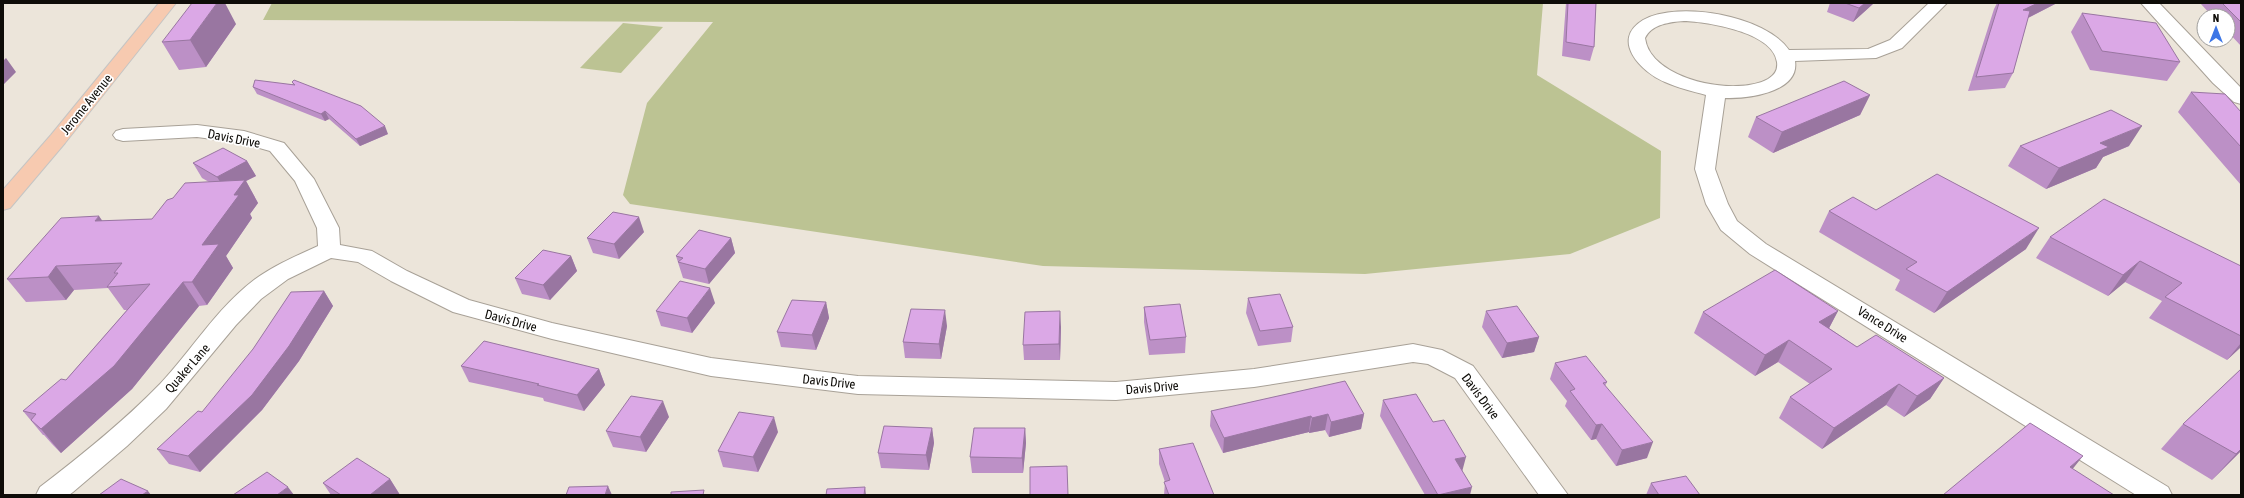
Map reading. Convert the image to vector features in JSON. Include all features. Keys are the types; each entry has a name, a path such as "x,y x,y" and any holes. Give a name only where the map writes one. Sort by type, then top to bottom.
{"main road":[{"name":"Jerome Avenue","path":"3,203 168,3"}],"street":[{"path":"1784,56 1870,54 1896,44 1939,3"},
{"path":"2149,3 2186,41 2220,80 2241,98"},
{"path":"1684,16 1707,17 1731,22 1752,30 1770,41 1784,56 1787,67 1784,77 1774,85 1758,90 1738,92 1716,91 1692,86 1670,77 1653,67 1641,56 1636,43 1638,32 1648,24 1664,18 1684,16"},
{"name":"Vance Drive","path":"1716,91 1705,169 1717,204 1729,225 1758,249 2158,495"},
{"name":"Davis Drive","path":"124,135 197,131 244,137 277,147 304,179 328,228 329,250 364,256 399,276 461,306 552,331 711,367 858,385 1116,391 1254,378 1413,353 1433,356 1464,372 1554,495"},
{"name":"Quaker Lane","path":"50,495 98,457 158,402 199,356 222,325 254,293 285,270 329,250"}],"green space":[{"path":"272,3 1543,3 1537,75 1661,151 1660,218 1570,254 1365,274 1043,266 630,204 623,195 647,103 713,22 263,20"},
{"path":"623,23 663,27 621,73 580,68"}],"building":[{"path":"192,3 217,3 190,40 162,42"},
{"path":"1568,3 1596,3 1594,47 1566,42"},
{"path":"1845,3 1865,3 1859,8"},
{"path":"1999,3 2038,3 2023,10 2030,11 2013,73 1976,77"},
{"path":"2222,3 2241,3 2241,22 2236,17 2236,8 2227,8"},
{"path":"2082,13 2156,23 2180,62 2102,51"},
{"path":"255,80 295,85 292,82 294,80 361,106 385,126 356,139 325,111 321,114 253,87"},
{"path":"1844,81 1870,95 1782,132 1756,117"},
{"path":"2191,92 2225,94 2241,112 2241,147"},
{"path":"2111,110 2142,126 2100,143 2109,147 2059,168 2020,146"},
{"path":"223,148 247,161 217,177 193,163"},
{"path":"1937,174 2039,228 1947,292 1906,269 1917,262 1829,211 1853,197 1876,210"},
{"path":"245,180 234,195 239,195 202,245 219,244 192,282 183,282 114,366 41,429 31,420 36,414 23,411 61,379 66,380 150,284 107,287 118,273 114,273 122,263 56,266 48,277 7,279 61,218 99,216 95,221 152,219 167,200 173,198 185,183"},
{"path":"2104,199 2241,266 2241,336 2165,297 2182,283 2140,261 2123,275 2050,237"},
{"path":"613,212 639,217 614,244 587,238"},
{"path":"699,230 731,238 705,269 678,262 683,258 676,256"},
{"path":"543,250 571,256 543,285 515,278"},
{"path":"1775,270 1838,311 1819,322 1857,347 1876,335 1944,378 1917,396 1899,384 1834,428 1790,397 1832,369 1789,340 1765,355 1703,312"},
{"path":"680,281 710,288 687,318 656,311"},
{"path":"324,291 289,346 252,395 188,456 157,449 198,411 202,412 253,349 291,292"},
{"path":"1280,294 1293,327 1260,331 1248,298"},
{"path":"792,300 826,302 812,335 777,332"},
{"path":"1180,304 1186,337 1150,340 1144,307"},
{"path":"1517,306 1539,337 1507,343 1486,311"},
{"path":"911,309 945,310 939,344 903,342"},
{"path":"1060,311 1059,344 1023,345 1025,312"},
{"path":"484,341 599,369 577,395 537,385 539,384 461,366"},
{"path":"1586,356 1607,382 1603,383 1653,442 1622,450 1602,424 1596,425 1570,391 1575,389 1555,363"},
{"path":"2241,369 2241,449 2236,454 2183,424"},
{"path":"1345,381 1364,414 1331,422 1328,414 1312,418 1311,416 1224,438 1211,411"},
{"path":"1416,394 1433,422 1444,420 1466,457 1455,459 1472,487 1438,495 1383,400"},
{"path":"631,396 663,401 640,437 606,431"},
{"path":"739,412 774,417 753,457 718,451"},
{"path":"2030,423 2083,456 2070,467 2114,495 1943,495"},
{"path":"884,426 932,428 926,455 878,453"},
{"path":"974,428 1025,428 1022,458 970,457"},
{"path":"1193,443 1214,495 1169,495 1164,482 1170,480 1159,449"},
{"path":"357,458 390,479 370,495 341,495 323,483"},
{"path":"1067,466 1068,495 1030,495 1030,467"},
{"path":"267,472 288,487 277,495 233,495"},
{"path":"1686,476 1700,495 1659,495 1651,483"},
{"path":"121,479 148,491 142,495 99,495"},
{"path":"608,486 605,495 566,495 569,487"},
{"path":"865,487 864,495 826,495 827,489"},
{"path":"704,490 703,495 671,495 671,492"}]}
